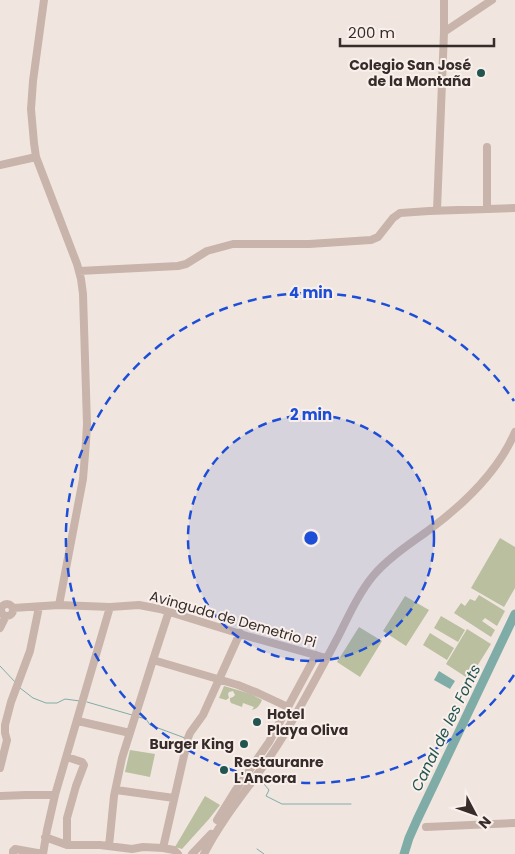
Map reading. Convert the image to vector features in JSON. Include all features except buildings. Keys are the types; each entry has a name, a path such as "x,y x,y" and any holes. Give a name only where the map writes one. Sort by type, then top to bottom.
{"street":[{"path":"44,0 31,109 34,143 36,157 79,271 83,302 87,424 83,479 59,605"},
{"path":"437,210 444,0"},
{"path":"444,32 492,0"},
{"path":"487,147 487,209"},
{"path":"0,165 36,157"},
{"path":"79,271 178,266 186,264 191,259 207,251 233,244 309,244 371,240 380,235 398,214 437,210 515,208"},
{"path":"192,854 225,817 283,737 354,606 373,577 387,563 465,500 504,454 515,432"},
{"path":"0,628 6,616 12,613 13,608 11,605 1,606 2,612 6,616"},
{"name":"Avinguda de Demetrio Pi","path":"13,608 59,605 110,607 139,605 152,607 326,658"},
{"path":"0,768 7,740 5,725 26,666 39,607"},
{"path":"13,854 15,849 43,854 55,795 110,607"},
{"path":"109,846 122,758 169,612"},
{"path":"163,848 188,738 203,715 240,633"},
{"path":"213,827 269,742 316,655"},
{"path":"153,660 258,693 288,707"},
{"path":"78,721 130,733"},
{"path":"67,757 82,762 84,765 67,818 67,845"},
{"path":"116,790 174,798"},
{"path":"0,796 55,795"},
{"path":"205,854 225,817"},
{"path":"426,827 515,823"},
{"path":"198,854 214,836"},
{"path":"45,837 67,845 98,845 132,849 143,847 163,848 174,850 178,854"}],"green space":[{"path":"500,538 515,547 515,588 504,607 471,588"},
{"path":"479,595 505,611 497,626 485,618 482,621 495,630 491,637 454,613 461,603 465,606 470,599 475,601"},
{"path":"405,596 429,610 406,646 383,631"},
{"path":"441,616 465,630 458,642 434,628"},
{"path":"359,627 382,641 360,677 337,662"},
{"path":"467,629 491,644 469,679 446,664"},
{"path":"430,633 454,648 447,660 423,645"},
{"path":"224,686 251,694 262,700 252,710 254,707 243,703 242,707 231,703 230,698 235,695 233,691 229,692 229,698 226,700 219,698"},
{"path":"130,750 155,754 150,777 125,772"},
{"path":"205,796 220,805 182,849 175,847"}],"water":[{"path":"439,671 455,681 450,689 434,680"}],"waterway":[{"name":"Canal de les Fonts","path":"404,854 417,820 515,614"},
{"path":"0,666 16,683"},
{"path":"20,688 33,698 46,703 57,703 65,699 80,701"},
{"path":"87,702 132,715"},
{"path":"139,717 146,719 150,725 185,738"},
{"path":"259,778 269,790 266,796 282,804 351,804"},
{"path":"257,849 264,854"}],"place":[{"name":"Colegio San José de la Montaña","path":"481,73"},
{"name":"Hotel Playa Oliva","path":"257,722"},
{"name":"Burger King","path":"244,744"},
{"name":"Restauranre L'Ancora","path":"224,770"}]}
